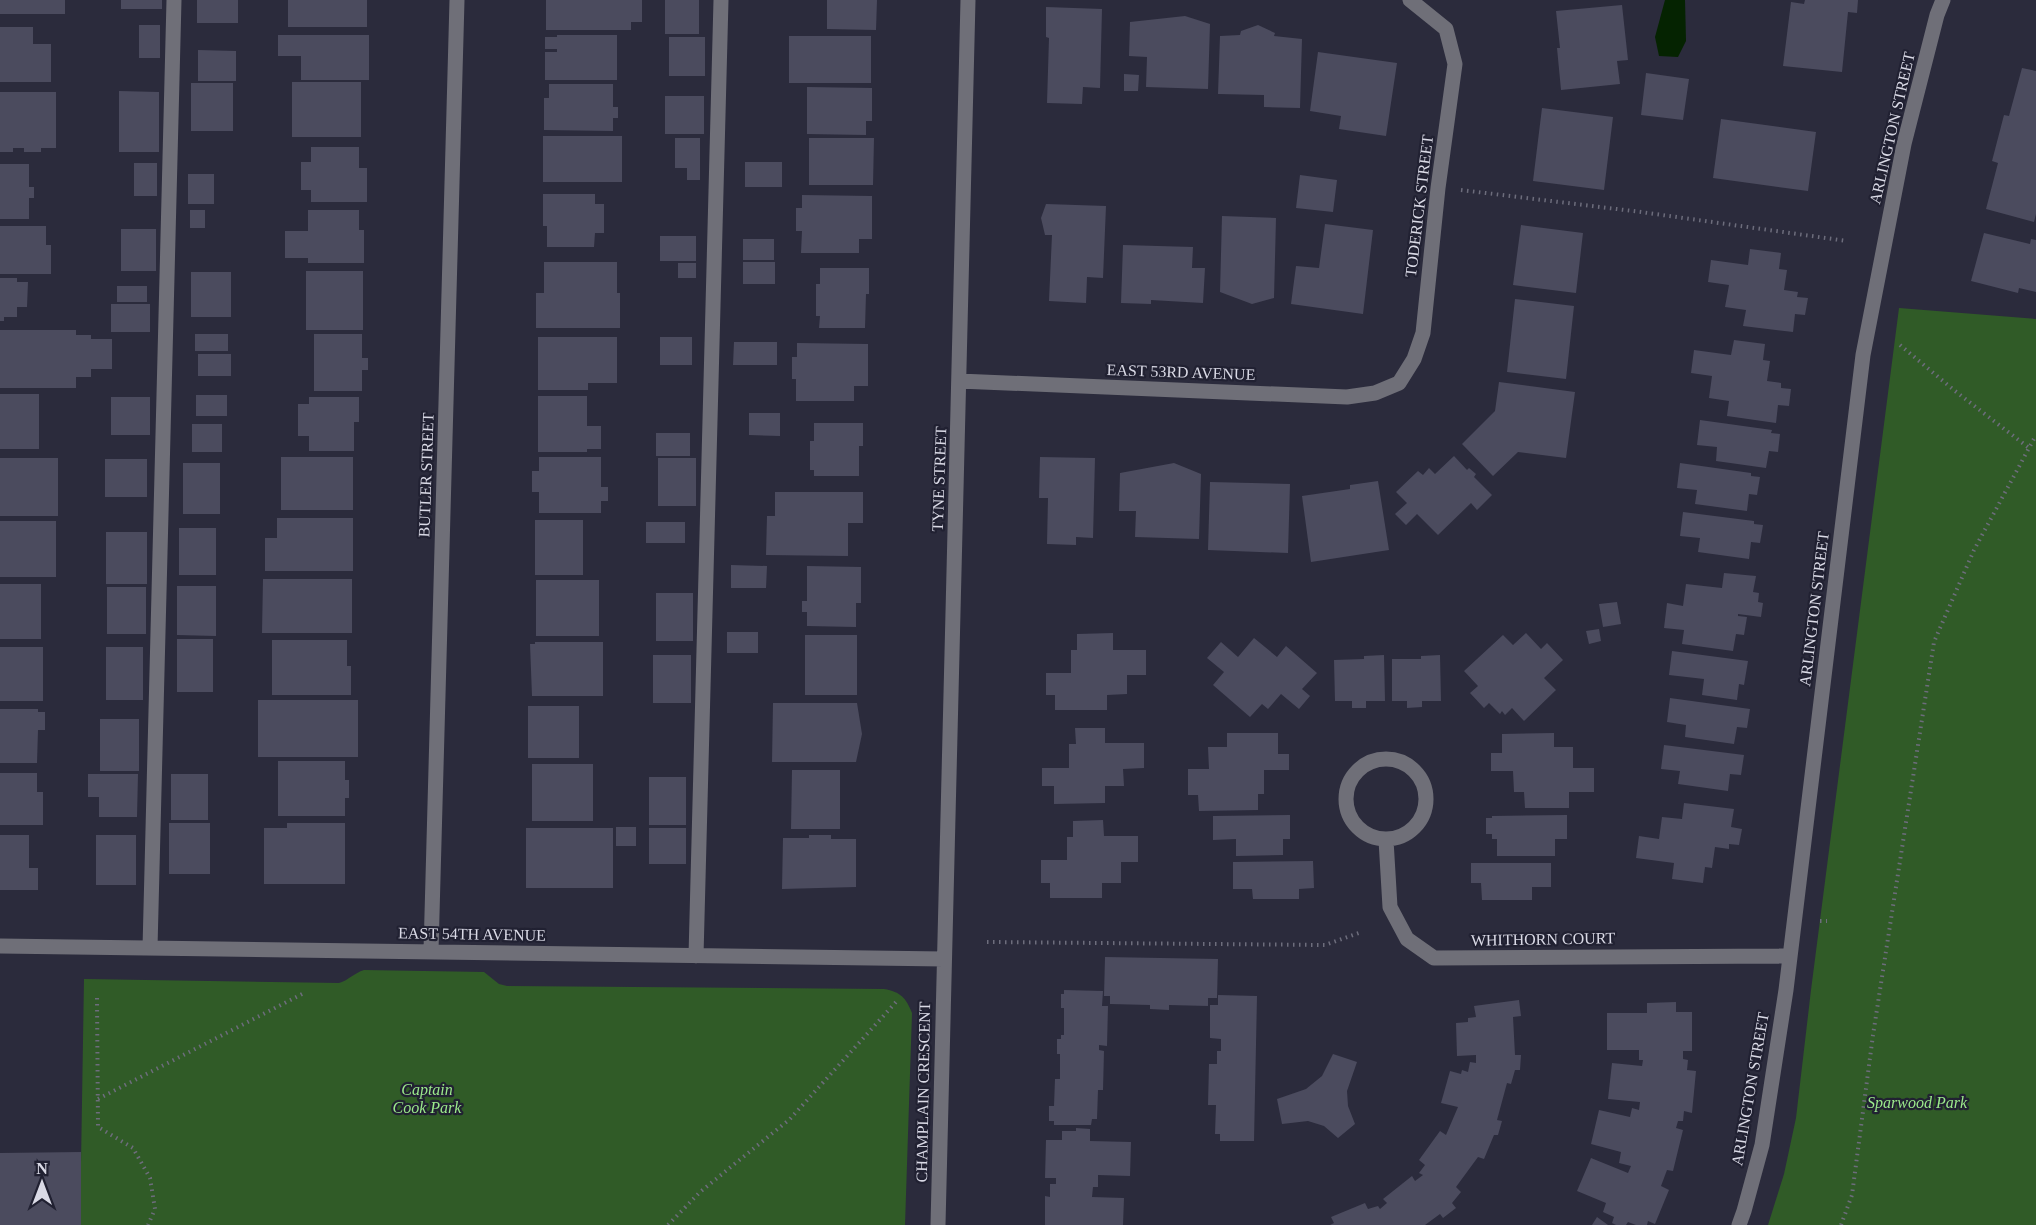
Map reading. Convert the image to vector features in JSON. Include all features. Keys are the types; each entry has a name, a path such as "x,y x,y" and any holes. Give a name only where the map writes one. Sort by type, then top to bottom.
{"street":[{"path":"150,948 174,0"},
{"name":"BUTLER STREET","path":"431,951 457,0"},
{"path":"696,956 721,0"},
{"name":"TYNE STREET","path":"944,959 968,0"},
{"name":"TODERICK STREET","path":"1399,383 1414,359 1422,333 1455,64 1446,29 1410,0"},
{"name":"ARLINGTON STREET","path":"1739,1225 1762,1145 1790,956 1863,356 1904,144 1937,15 1943,0"},
{"name":"EAST 53RD AVENUE","path":"959,381 1347,397 1375,393 1399,383"},
{"path":"1382,759 1396,760 1409,765 1419,775 1425,789 1426,803 1422,817 1413,829 1401,837 1386,840 1371,838 1358,829 1349,818 1345,805 1345,792 1358,769 1369,762 1382,759"},
{"name":"WHITHORN COURT","path":"1386,840 1390,907 1407,939 1434,958 1790,956"},
{"name":"EAST 54TH AVENUE","path":"0,946 944,959"},
{"name":"CHAMPLAIN CRESCENT","path":"938,1225 944,959"}],"path":[{"path":"1438,188 1641,212 1847,241"},
{"path":"1900,345 1954,391 2029,448"},
{"path":"1841,1225 1852,1195 1873,1035 1934,642 1974,550 2036,435"},
{"path":"1820,921 1827,921"},
{"path":"987,942 1325,945 1359,933"},
{"path":"98,1099 304,993"},
{"path":"97,998 98,1127 133,1148 150,1178 155,1209 148,1225"},
{"path":"668,1225 700,1192 790,1119 896,1002"}],"green space":[{"name":"Sparwood Park","path":"1899,308 2036,319 2036,1225 1768,1225 1784,1174 1796,1118"},
{"name":"Captain Cook Park","path":"364,970 484,972 499,984 507,986 884,989 895,992 905,1000 912,1013 905,1225 80,1225 84,979 339,983"}],"shaded area":[{"path":"1665,0 1685,0 1686,41 1678,57 1659,56 1655,37"}],"building":[{"path":"0,0 65,0 65,14 0,14"},
{"path":"121,0 162,0 162,9 121,9"},
{"path":"197,0 238,0 238,23 197,23"},
{"path":"288,0 367,0 367,27 288,27"},
{"path":"546,0 642,0 642,22 631,22 631,30 546,30"},
{"path":"665,0 699,0 699,34 665,34"},
{"path":"827,0 877,0 876,30 827,29"},
{"path":"1805,0 1858,0 1857,13 1848,12 1842,72 1783,66 1791,2 1804,4"},
{"path":"1622,5 1628,60 1617,61 1620,84 1561,90 1556,11"},
{"path":"1046,7 1102,9 1100,88 1083,87 1082,104 1047,103 1049,38 1046,37"},
{"path":"1185,16 1210,24 1208,89 1146,87 1147,57 1129,56 1130,22"},
{"path":"139,25 160,25 160,58 139,58"},
{"path":"1258,25 1275,33 1274,36 1302,39 1300,108 1264,107 1264,95 1218,94 1220,36 1240,35 1241,31"},
{"path":"0,27 33,27 33,44 51,44 51,82 0,82"},
{"path":"278,35 369,35 369,80 301,80 301,56 278,56"},
{"path":"557,35 617,35 617,80 545,80 545,52 557,52 557,49 545,49 545,37 557,37"},
{"path":"789,36 871,36 871,83 789,83"},
{"path":"669,37 705,37 705,76 669,76"},
{"path":"198,50 236,51 236,81 198,81"},
{"path":"1318,52 1397,63 1386,136 1339,129 1341,116 1310,111"},
{"path":"2022,68 2036,71 2036,214 2034,222 1986,209 1998,163 1992,161 2004,115 2009,116"},
{"path":"1646,73 1689,79 1683,120 1641,115"},
{"path":"1124,74 1139,75 1138,91 1124,91"},
{"path":"292,82 361,82 361,137 292,137"},
{"path":"191,83 233,83 233,131 191,131"},
{"path":"549,84 613,84 613,107 618,107 618,118 613,118 613,131 544,130 544,98 549,98"},
{"path":"807,87 872,88 872,121 866,121 866,135 807,134"},
{"path":"119,91 159,92 159,152 119,152"},
{"path":"0,92 56,92 56,148 41,148 41,152 24,152 24,148 13,148 13,152 0,152"},
{"path":"665,96 704,96 704,134 665,134"},
{"path":"1542,108 1613,117 1604,190 1533,181"},
{"path":"1721,119 1816,132 1808,191 1713,178"},
{"path":"543,136 622,136 622,182 543,182"},
{"path":"675,138 700,138 700,180 687,180 687,168 675,168"},
{"path":"809,138 874,138 873,185 809,185"},
{"path":"311,147 359,147 359,168 367,168 367,202 311,202 311,190 301,190 301,162 311,162"},
{"path":"745,162 782,162 782,187 745,187"},
{"path":"134,163 157,163 157,196 134,196"},
{"path":"0,164 29,164 29,187 34,187 34,198 29,198 29,219 0,219"},
{"path":"188,174 214,174 214,204 188,204"},
{"path":"1300,175 1337,180 1333,212 1296,208"},
{"path":"543,194 595,194 595,204 604,204 604,233 595,233 594,247 547,247 547,226 543,226"},
{"path":"802,195 872,196 872,239 859,239 859,253 801,253 802,231 796,231 796,208 802,208"},
{"path":"1046,204 1106,206 1103,278 1087,277 1086,303 1049,301 1052,235 1045,235 1041,218"},
{"path":"190,210 205,210 205,228 190,228"},
{"path":"308,210 359,210 359,230 364,230 364,263 308,263 308,258 285,258 285,231 308,231"},
{"path":"1222,216 1276,218 1274,298 1252,304 1220,292"},
{"path":"1325,224 1373,230 1363,314 1291,304 1296,266 1319,268"},
{"path":"1521,225 1583,233 1576,293 1513,285"},
{"path":"0,226 46,226 46,245 51,245 51,274 0,274"},
{"path":"121,229 156,229 156,271 121,271"},
{"path":"1984,233 2030,244 2031,239 2036,240 2036,292 2019,288 2018,293 1971,281"},
{"path":"660,236 696,236 696,261 660,261"},
{"path":"743,239 774,239 774,260 743,260"},
{"path":"1123,245 1193,247 1192,268 1205,268 1203,303 1151,300 1151,304 1121,303"},
{"path":"1750,249 1781,253 1779,269 1787,270 1784,290 1798,292 1797,297 1808,298 1805,315 1795,314 1793,332 1743,326 1746,310 1725,307 1729,285 1708,282 1711,260 1748,265"},
{"path":"544,262 617,262 620,328 536,328 536,293 544,293"},
{"path":"743,262 775,262 775,284 743,284"},
{"path":"678,263 696,263 696,278 678,278"},
{"path":"820,268 869,268 865,328 819,328 820,316 816,316 816,284 820,284"},
{"path":"306,271 363,271 363,330 306,330"},
{"path":"191,272 231,272 231,317 191,317"},
{"path":"0,278 17,278 17,282 28,282 27,307 17,307 17,317 4,317 4,321 0,321"},
{"path":"117,286 147,286 147,302 117,302"},
{"path":"1515,299 1574,306 1566,379 1507,372"},
{"path":"111,304 150,304 150,332 111,332"},
{"path":"0,330 76,330 76,335 91,335 91,339 112,339 112,369 91,369 91,377 76,377 76,388 0,388"},
{"path":"195,334 228,334 228,351 195,351"},
{"path":"314,334 362,334 362,358 368,358 368,370 362,370 362,391 314,391"},
{"path":"538,337 617,337 617,383 588,383 588,390 538,390"},
{"path":"660,337 692,337 692,365 660,365"},
{"path":"1734,340 1765,344 1763,360 1770,361 1767,381 1781,383 1781,388 1791,389 1789,406 1778,405 1776,423 1727,416 1729,401 1709,398 1712,376 1691,373 1694,350 1731,355"},
{"path":"734,342 777,342 777,365 733,365"},
{"path":"797,343 868,344 868,386 854,386 854,401 796,401 796,379 792,379 792,357 797,357"},
{"path":"198,354 231,354 231,376 198,376"},
{"path":"1499,382 1575,392 1566,458 1518,452 1493,476 1462,444 1495,411"},
{"path":"0,394 39,394 39,449 0,449"},
{"path":"196,395 227,395 227,416 196,416"},
{"path":"538,396 587,396 587,426 601,426 601,449 587,449 587,452 538,452"},
{"path":"111,397 150,397 150,435 111,435"},
{"path":"309,397 359,397 359,422 354,422 354,451 309,451 309,436 298,436 298,404 309,404"},
{"path":"749,413 780,413 780,436 749,435"},
{"path":"1700,420 1772,430 1771,433 1780,434 1778,452 1769,451 1766,468 1716,461 1717,447 1697,445"},
{"path":"814,423 863,423 863,446 859,446 859,476 814,476 814,470 810,470 810,441 814,441"},
{"path":"192,424 222,424 222,452 192,452"},
{"path":"656,433 690,433 690,456 656,456"},
{"path":"1454,456 1467,470 1469,468 1476,474 1474,477 1492,495 1477,510 1471,503 1438,535 1417,514 1406,525 1395,514 1407,503 1396,492 1418,471 1423,475 1429,468 1435,474"},
{"path":"281,457 353,457 353,510 281,510"},
{"path":"539,457 601,457 601,487 608,487 608,501 601,501 601,513 539,513 539,492 532,492 532,471 539,471"},
{"path":"1040,457 1095,458 1093,538 1076,537 1076,545 1047,544 1048,498 1039,498"},
{"path":"0,458 58,458 58,516 0,516"},
{"path":"658,458 696,458 696,506 658,506"},
{"path":"105,459 147,459 147,497 105,497"},
{"path":"183,463 220,463 220,514 183,514"},
{"path":"1174,463 1201,474 1199,539 1135,537 1136,511 1119,511 1120,473"},
{"path":"1680,463 1751,473 1751,476 1760,477 1757,495 1749,494 1747,511 1695,504 1697,490 1677,488"},
{"path":"1378,481 1389,550 1311,562 1302,496 1350,489 1350,485"},
{"path":"1210,482 1290,484 1288,553 1208,550"},
{"path":"775,492 863,492 863,523 848,523 848,556 766,555 767,516 775,516"},
{"path":"1683,512 1754,521 1754,524 1763,525 1760,543 1751,542 1749,559 1698,552 1700,538 1680,536"},
{"path":"277,518 353,518 353,571 265,571 265,538 277,538"},
{"path":"535,520 583,520 583,575 535,575"},
{"path":"0,521 56,521 56,577 0,577"},
{"path":"646,522 685,522 685,543 646,543"},
{"path":"179,528 216,528 216,575 179,575"},
{"path":"106,532 147,532 147,584 106,584"},
{"path":"731,565 767,566 766,588 731,588"},
{"path":"807,566 861,567 861,603 856,603 856,627 807,626 807,612 802,612 802,601 807,601"},
{"path":"1724,573 1756,576 1753,592 1759,593 1758,602 1763,603 1761,617 1738,614 1738,616 1747,617 1744,635 1736,634 1733,651 1682,644 1684,630 1664,628 1667,603 1683,606 1686,584 1722,588"},
{"path":"263,579 352,579 352,633 262,633"},
{"path":"536,580 599,580 599,636 536,636"},
{"path":"0,584 41,584 41,639 0,639"},
{"path":"177,586 216,586 216,636 177,635"},
{"path":"107,587 146,587 146,634 107,634"},
{"path":"656,593 693,593 693,641 656,641"},
{"path":"1617,602 1621,624 1603,627 1599,604"},
{"path":"1599,629 1601,641 1589,644 1586,631"},
{"path":"727,632 758,632 758,653 727,653"},
{"path":"1113,633 1113,650 1146,650 1146,675 1127,675 1127,694 1107,695 1107,710 1055,710 1055,695 1046,695 1046,673 1071,673 1071,650 1077,650 1077,634"},
{"path":"1526,633 1541,649 1547,643 1563,660 1544,678 1556,690 1524,721 1512,708 1505,715 1502,711 1500,714 1489,703 1484,708 1470,693 1478,686 1464,671 1503,635 1513,645"},
{"path":"805,635 857,635 857,695 805,695"},
{"path":"1254,638 1277,657 1286,646 1317,673 1302,689 1310,696 1299,709 1281,694 1268,709 1262,704 1250,717 1213,685 1224,672 1207,658 1221,642 1238,657"},
{"path":"177,639 213,639 213,692 177,692"},
{"path":"272,640 347,640 347,666 351,666 351,695 272,695"},
{"path":"535,642 603,642 603,696 532,696 530,644 535,644"},
{"path":"0,647 43,647 43,701 0,701"},
{"path":"106,647 143,647 143,700 106,700"},
{"path":"1672,651 1748,661 1744,685 1739,684 1737,700 1702,695 1704,679 1669,675"},
{"path":"653,655 691,655 691,703 653,703"},
{"path":"1384,655 1385,701 1366,701 1366,708 1352,708 1352,701 1335,701 1334,660 1364,659 1364,656"},
{"path":"1440,655 1441,701 1422,701 1422,707 1407,708 1407,701 1392,701 1392,659 1421,659 1421,656"},
{"path":"1670,698 1750,709 1747,728 1737,727 1734,744 1685,737 1686,725 1667,722"},
{"path":"258,700 358,700 358,757 258,757"},
{"path":"773,703 857,703 862,734 856,762 772,762"},
{"path":"528,706 579,706 579,758 528,758"},
{"path":"0,709 38,709 38,712 45,712 45,730 38,730 37,763 0,763"},
{"path":"100,719 139,719 139,771 100,771"},
{"path":"1075,728 1105,728 1105,743 1144,743 1144,768 1123,769 1124,786 1105,786 1105,803 1054,804 1054,786 1042,786 1042,768 1069,768 1069,744 1076,744"},
{"path":"1227,733 1278,733 1278,754 1289,754 1289,770 1264,770 1264,794 1258,794 1258,810 1199,811 1198,795 1188,795 1188,769 1209,769 1208,747 1227,747"},
{"path":"1554,733 1554,747 1573,747 1573,768 1594,768 1594,792 1569,792 1569,808 1525,808 1524,792 1514,792 1513,771 1491,771 1491,753 1502,753 1502,734"},
{"path":"1664,745 1744,755 1741,775 1730,774 1728,791 1678,784 1680,771 1661,769"},
{"path":"278,761 345,761 345,780 349,780 349,798 345,798 345,816 278,816"},
{"path":"532,764 593,764 593,821 532,821"},
{"path":"792,770 840,770 840,829 791,829"},
{"path":"0,773 37,773 37,792 43,792 43,825 0,825"},
{"path":"88,774 138,774 137,817 99,817 99,797 88,797"},
{"path":"171,774 208,774 208,820 171,820"},
{"path":"649,777 686,777 686,825 649,825"},
{"path":"1684,803 1734,809 1731,827 1742,829 1739,845 1729,844 1729,849 1715,847 1712,868 1705,867 1703,883 1672,879 1674,863 1636,858 1639,836 1659,839 1662,817 1682,819"},
{"path":"1290,815 1290,839 1283,839 1283,855 1236,856 1236,839 1213,840 1213,816"},
{"path":"1567,815 1567,839 1555,839 1555,856 1497,856 1497,839 1492,839 1492,834 1486,834 1486,818 1492,818 1492,816"},
{"path":"1103,820 1104,836 1138,836 1138,862 1121,862 1121,883 1102,883 1102,898 1050,898 1050,883 1041,883 1041,860 1067,860 1067,837 1073,837 1073,821"},
{"path":"169,823 210,823 210,874 169,874"},
{"path":"287,823 345,823 345,884 264,884 264,828 287,828"},
{"path":"616,827 636,827 636,846 616,846"},
{"path":"526,828 613,828 613,888 526,888"},
{"path":"649,828 686,828 686,864 649,864"},
{"path":"0,835 29,835 29,868 38,868 38,890 0,890"},
{"path":"96,835 136,835 136,885 96,885"},
{"path":"809,835 831,835 831,839 856,839 856,887 782,889 783,838 809,838"},
{"path":"1313,861 1314,888 1299,889 1299,899 1253,899 1252,889 1233,889 1233,862"},
{"path":"1471,863 1551,863 1551,887 1532,887 1532,900 1482,900 1481,883 1471,883"},
{"path":"1105,957 1218,959 1217,998 1208,998 1208,1006 1169,1005 1169,1010 1150,1009 1150,1005 1110,1004 1110,996 1104,996"},
{"path":"1064,990 1103,991 1102,1006 1108,1006 1107,1046 1099,1045 1099,1050 1104,1051 1103,1090 1098,1090 1097,1119 1092,1119 1091,1125 1054,1125 1054,1121 1049,1121 1049,1106 1054,1106 1055,1079 1060,1079 1060,1054 1057,1054 1057,1039 1061,1039 1061,1035 1064,1035 1064,1008 1061,1008 1061,994 1064,994"},
{"path":"1218,995 1257,996 1254,1141 1220,1141 1220,1134 1215,1134 1216,1105 1208,1105 1209,1064 1217,1064 1217,1051 1221,1051 1221,1039 1210,1038 1210,1005 1218,1005"},
{"path":"1519,1000 1521,1016 1513,1017 1515,1055 1521,1055 1520,1070 1515,1070 1511,1084 1507,1083 1497,1120 1502,1121 1498,1135 1494,1135 1484,1159 1478,1157 1456,1187 1461,1192 1452,1203 1456,1208 1443,1218 1440,1214 1425,1225 1330,1225 1334,1223 1331,1217 1365,1203 1368,1209 1378,1206 1380,1209 1387,1203 1383,1199 1412,1176 1415,1181 1423,1175 1419,1173 1425,1165 1419,1160 1440,1131 1446,1135 1458,1107 1441,1103 1450,1071 1461,1074 1462,1070 1468,1072 1470,1062 1476,1063 1476,1055 1457,1056 1456,1023 1468,1022 1468,1018 1476,1017 1474,1006"},
{"path":"1676,1002 1676,1012 1692,1012 1692,1051 1683,1051 1683,1059 1688,1060 1687,1070 1696,1071 1692,1113 1684,1111 1683,1121 1678,1121 1676,1128 1683,1130 1673,1171 1667,1170 1661,1186 1669,1190 1655,1224 1648,1221 1647,1225 1628,1222 1626,1225 1616,1225 1612,1223 1614,1217 1603,1212 1606,1203 1577,1191 1591,1158 1628,1173 1631,1166 1619,1163 1621,1152 1591,1144 1599,1110 1630,1117 1632,1108 1639,1110 1640,1102 1608,1099 1612,1063 1642,1066 1643,1060 1639,1060 1639,1050 1607,1050 1607,1013 1647,1013 1647,1003"},
{"path":"1333,1054 1357,1062 1347,1091 1348,1106 1355,1124 1338,1138 1324,1126 1308,1121 1282,1124 1277,1099 1306,1089 1322,1076"},
{"path":"1076,1128 1090,1129 1090,1141 1131,1142 1130,1176 1098,1175 1098,1187 1093,1187 1092,1197 1124,1198 1123,1225 1045,1225 1045,1196 1050,1197 1050,1184 1056,1184 1056,1178 1045,1178 1046,1140 1062,1140 1062,1131 1076,1131"},
{"path":"81,1152 81,1225 0,1225 0,1153"},
{"path":"1597,1217 1608,1225 1592,1225"}]}
